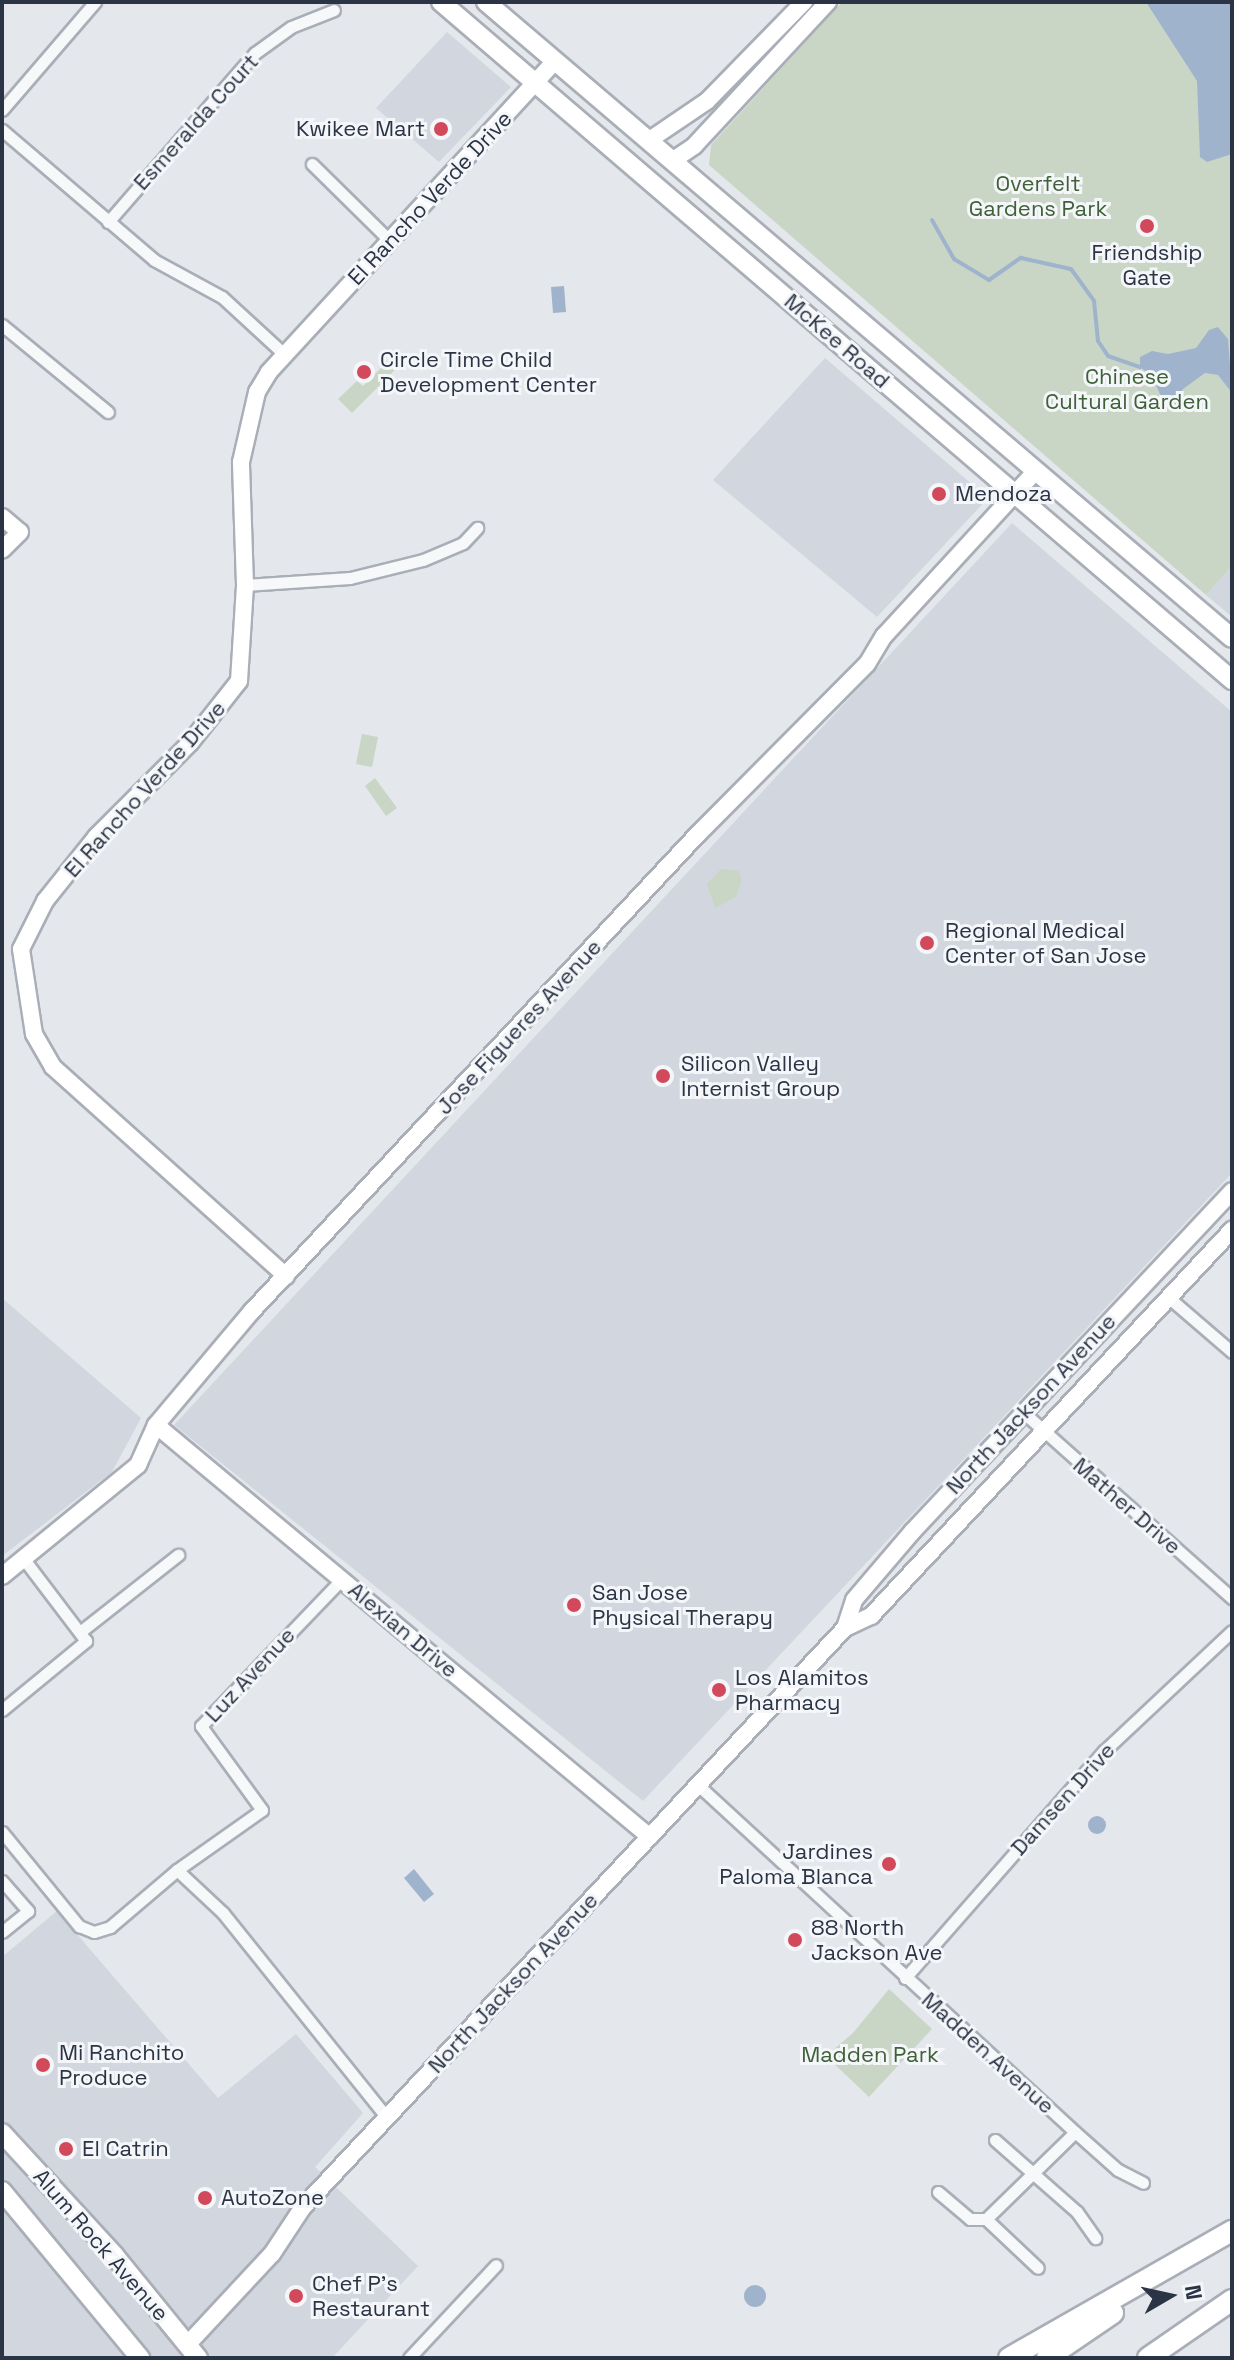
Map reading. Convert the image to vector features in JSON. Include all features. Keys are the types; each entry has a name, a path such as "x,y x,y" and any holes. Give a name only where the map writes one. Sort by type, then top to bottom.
{"highway":[{"path":"1009,2358 1232,2232"},
{"path":"1047,2358 1232,2232"},
{"path":"1148,2358 1232,2301"},
{"path":"1162,2358 1232,2301"}],"main road":[{"name":"McKee Road","path":"441,2 1232,680"},
{"name":"McKee Road","path":"486,2 1232,638"},
{"name":"Alum Rock Avenue","path":"2,2133 187,2354"},
{"name":"Alum Rock Avenue","path":"2,2191 140,2358"}],"street":[{"path":"2,110 95,2"},
{"path":"648,141 707,101 804,2"},
{"path":"672,161 694,146 828,2"},
{"name":"Esmeralda Court","path":"108,222 255,53 291,27 334,10"},
{"name":"El Rancho Verde Drive","path":"286,1276 53,1067 34,1034 21,949 45,901 96,837 190,743 239,681 245,585 241,462 257,392 284,354 555,61"},
{"path":"2,130 154,260 222,297 284,354"},
{"path":"312,164 390,241"},
{"path":"2,325 108,412"},
{"name":"Jose Figueres Avenue","path":"2,1576 138,1465 156,1425 286,1276 697,835 867,664 884,636 1035,472"},
{"path":"2,517 20,532 2,550"},
{"path":"245,585 350,578 423,560 463,543 477,528"},
{"name":"North Jackson Avenue","path":"845,1628 854,1600 1023,1412 1232,1191"},
{"name":"North Jackson Avenue","path":"187,2354 387,2118 845,1628 871,1616 1232,1230"},
{"path":"1168,1297 1232,1352"},
{"name":"Mather Drive","path":"1023,1412 1232,1598"},
{"name":"Alexian Drive","path":"156,1425 650,1837"},
{"path":"80,1632 178,1555"},
{"path":"2,1710 86,1641 23,1558"},
{"name":"Luz Avenue","path":"2,1832 79,1926 94,1932 110,1927 177,1870 262,1810 201,1726 342,1579"},
{"name":"Damsen Drive","path":"905,1978 1104,1751 1232,1631"},
{"name":"Madden Avenue","path":"698,1785 1075,2132 1118,2170 1143,2183"},
{"path":"177,1870 223,1913 387,2118"},
{"path":"2,1881 28,1911 2,1932"},
{"path":"938,2192 970,2219 986,2219 1075,2132"},
{"path":"995,2140 1032,2176 1077,2212 1095,2238"},
{"path":"986,2219 1038,2268"},
{"path":"409,2358 496,2265"}],"shaded area":[{"path":"447,32 511,87 439,162 376,108"},
{"path":"825,358 988,498 877,617 713,480"},
{"name":"Regional Medical Center of San Jose","path":"1012,523 1232,712 1232,1173 643,1801 174,1425"},
{"path":"1232,566 1232,617 1206,595"},
{"path":"2,1298 141,1418 112,1472 2,1556"},
{"path":"57,1911 218,2098 296,2034 363,2113 315,2167 418,2266 332,2358 2,2358 2,1957"}],"green space":[{"name":"Overfelt Gardens Park","path":"842,2 1232,2 1232,566 1206,595 709,165 711,145"},
{"path":"393,356 401,364 352,413 338,399 357,381 363,386"},
{"path":"362,734 378,737 372,767 356,764"},
{"path":"375,778 397,808 386,816 365,786"},
{"path":"721,869 739,871 742,880 736,897 715,908 707,884"},
{"name":"Madden Park","path":"889,1989 932,2029 869,2097 826,2056 853,2033"}],"water":[{"path":"1146,2 1232,2 1232,154 1207,162 1200,157 1197,81"},
{"path":"564,286 566,312 553,313 551,287"},
{"path":"1218,327 1228,339 1232,393 1218,375 1205,373 1183,389 1176,406 1166,408 1152,376 1140,367 1140,357 1152,351 1168,354 1196,348 1209,330"},
{"path":"1093,1816 1101,1816 1106,1825 1104,1832 1093,1834 1088,1829 1088,1821"},
{"path":"414,1869 434,1894 424,1902 404,1878"},
{"path":"755,2285 763,2288 766,2296 763,2304 755,2307 747,2304 744,2296 747,2288"}],"waterway":[{"path":"932,220 954,259 989,280 1021,258 1071,269 1094,301 1098,341 1108,356 1140,367"}],"place":[{"name":"Kwikee Mart","path":"441,129"},
{"name":"Friendship Gate","path":"1147,226"},
{"name":"Circle Time Child Development Center","path":"364,372"},
{"name":"Mendoza","path":"939,494"},
{"name":"Regional Medical Center of San Jose","path":"927,943"},
{"name":"Silicon Valley Internist Group","path":"663,1076"},
{"name":"San Jose Physical Therapy","path":"574,1605"},
{"name":"Los Alamitos Pharmacy","path":"719,1690"},
{"name":"Jardines Paloma Blanca","path":"889,1864"},
{"name":"88 North Jackson Ave","path":"795,1940"},
{"name":"Mi Ranchito Produce","path":"43,2065"},
{"name":"El Catrin","path":"66,2149"},
{"name":"AutoZone","path":"205,2198"},
{"name":"Chef P's Restaurant","path":"296,2296"}],"park label":[{"name":"Chinese Cultural Garden","path":"1127,388"}]}
